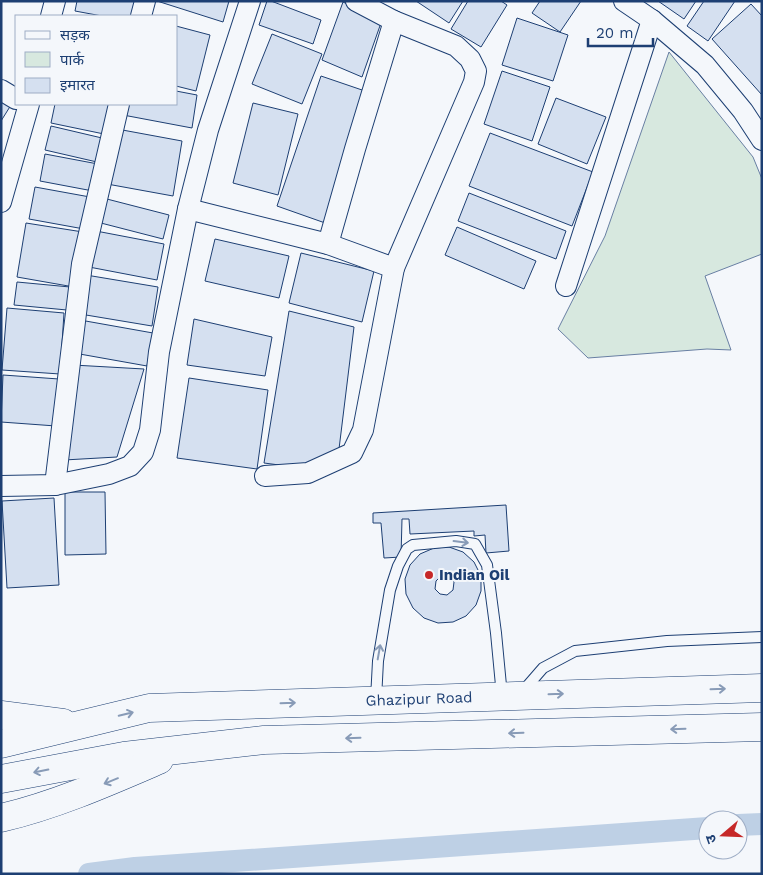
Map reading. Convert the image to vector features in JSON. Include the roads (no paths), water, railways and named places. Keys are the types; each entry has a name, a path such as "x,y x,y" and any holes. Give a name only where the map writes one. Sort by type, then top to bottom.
{"main road":[{"name":"Ghazipur Road","path":"1,744 150,708 762,688"},
{"path":"1,715 79,725"},
{"path":"1,779 124,756 274,740 762,727"},
{"path":"1,818 28,811 110,781 188,748"}],"street":[{"path":"51,15 55,1"},
{"path":"141,15 145,1"},
{"path":"1,486 55,485 109,474 130,466 143,452 150,430 159,352 188,209 208,130 250,1"},
{"path":"265,476 308,473 352,453 363,430 394,268 474,82 476,71 470,59 456,46 394,21 356,1"},
{"path":"624,1 652,20 705,65 743,111 762,140"},
{"path":"566,286 652,20"},
{"path":"328,244 394,21"},
{"path":"1,90 15,98"},
{"path":"1,202 4,178 23,105"},
{"path":"55,485 82,264 119,105"},
{"path":"188,209 328,244 394,268"}],"lane":[{"path":"376,700 378,661 390,590 398,566 407,549 413,545 456,541 475,544 487,565 496,633 510,696 543,668 575,651 667,641 762,637"}],"waterway":[{"path":"748,825 762,824"},
{"path":"89,874 135,868 698,829"}],"place":[{"name":"Indian Oil","path":"429,575"}]}
